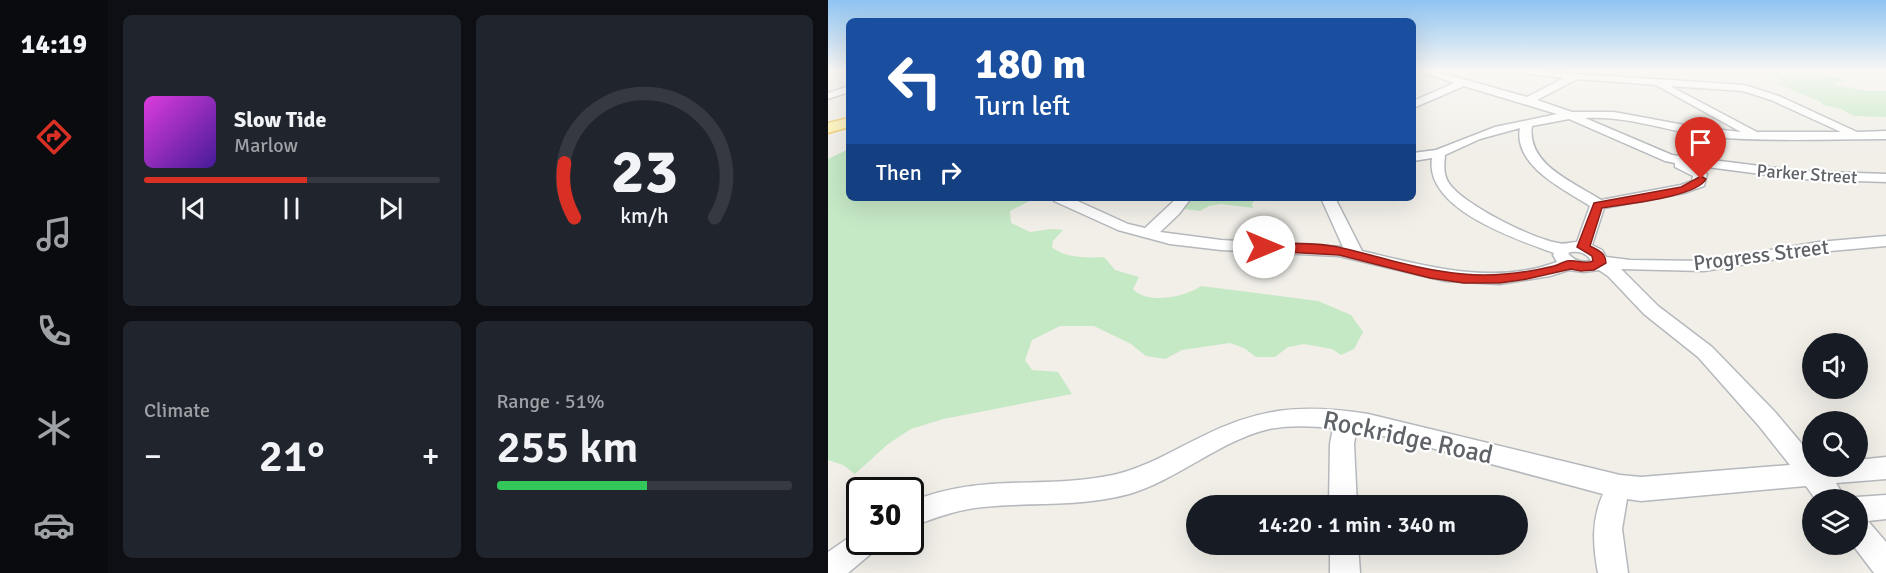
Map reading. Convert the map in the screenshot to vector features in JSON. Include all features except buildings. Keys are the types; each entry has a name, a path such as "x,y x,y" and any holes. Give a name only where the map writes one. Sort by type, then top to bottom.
{"main road":[{"path":"828,128 846,123"}],"street":[{"path":"1416,104 1431,97"},
{"path":"1493,133 1512,136 1524,142 1533,158 1545,169 1598,205 1684,189 1699,183 1704,169 1669,158 1568,114 1514,97"},
{"path":"1528,101 1536,97"},
{"path":"1686,97 1756,134"},
{"path":"1769,97 1857,135"},
{"path":"1416,157 1437,160 1463,141 1568,114 1612,114 1708,133 1886,135"},
{"path":"1524,142 1526,125"},
{"path":"1437,160 1449,191 1480,216 1565,257"},
{"name":"Parker Street","path":"1704,169 1886,178"},
{"path":"1578,190 1629,198"},
{"path":"1065,201 1104,219 1148,234 1212,244 1314,248 1355,254 1430,274 1464,279 1500,279 1562,269 1567,247 1583,247 1596,254 1600,262 1614,272 1651,310 1705,352 1753,403 1802,462"},
{"path":"1148,234 1182,201"},
{"path":"1329,201 1355,254"},
{"path":"1583,247 1598,205"},
{"name":"Progress Street","path":"1565,257 1581,267 1594,266 1600,262 1630,265 1713,265 1819,247 1886,241"},
{"name":"Rockridge Road","path":"924,508 957,498 983,494 1088,490 1119,485 1145,477 1213,440 1249,426 1285,417 1305,416 1346,419 1620,487 1641,489 1802,476"},
{"path":"1343,495 1342,444 1346,419"},
{"name":"Rockridge Road","path":"1868,470 1886,468"},
{"path":"1815,477 1824,489"},
{"path":"1613,573 1607,546 1607,516 1620,487"},
{"path":"1868,508 1886,507"},
{"path":"1868,543 1886,565"},
{"path":"828,571 847,555"},
{"path":"1344,555 1345,573"}],"green space":[{"path":"1809,97 1886,97 1886,117 1854,116 1841,109 1823,105"},
{"path":"846,150 846,201 1029,201 1010,211 1011,223 1030,232 1063,230 1053,241 1052,247 1069,255 1104,257 1115,270 1139,277 1133,289 1140,294 1167,298 1201,286 1318,301 1351,315 1363,332 1354,349 1341,355 1332,349 1304,344 1288,347 1275,357 1256,357 1244,348 1230,343 1182,350 1165,359 1146,356 1131,344 1094,326 1060,326 1032,340 1025,360 1032,370 1058,372 1072,394 943,419 911,429 888,444 855,474 843,465 828,460 828,159"},
{"path":"1183,201 1254,201 1253,208 1221,204 1209,206 1200,211 1177,208"}],"route":[{"path":"1264,247 1339,251 1430,274 1464,279 1500,279 1562,269 1569,264 1581,267 1594,266 1600,263 1600,258 1583,247 1598,205 1684,189 1699,183 1701,179"}]}
